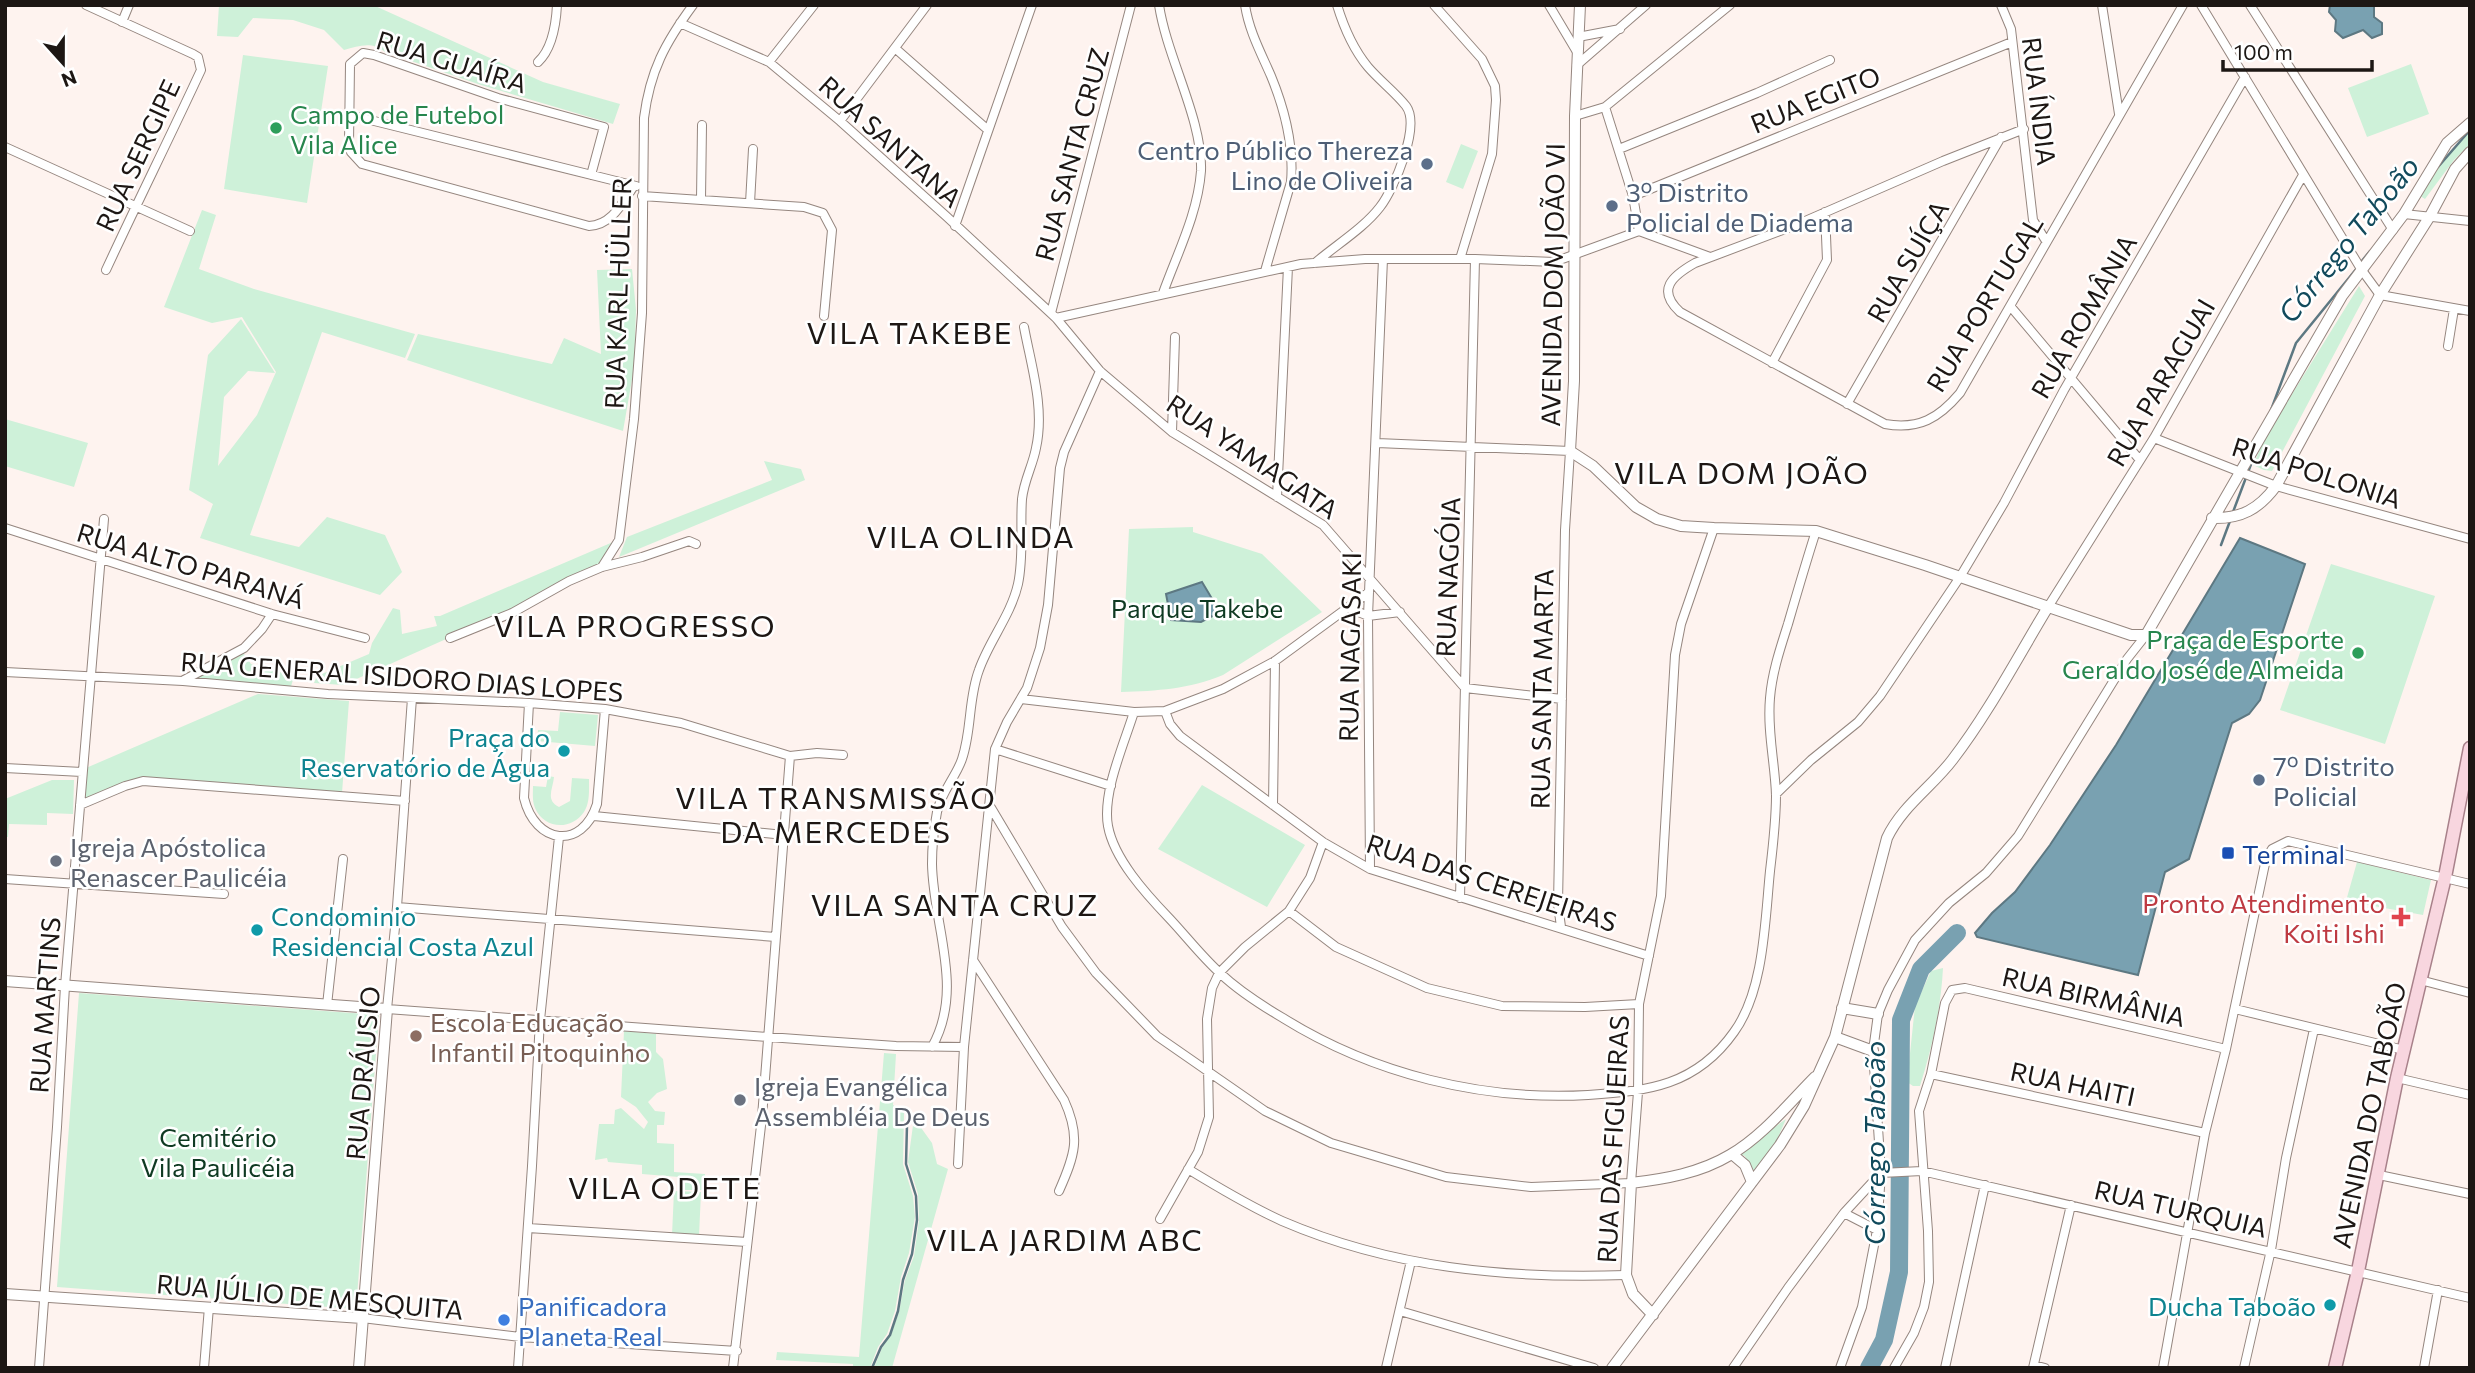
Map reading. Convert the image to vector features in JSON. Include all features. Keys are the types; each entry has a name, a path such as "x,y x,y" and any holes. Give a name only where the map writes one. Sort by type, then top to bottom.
{"main road":[{"name":"AVENIDA DO TABOÃO","path":"2334,1368 2379,1175 2397,1078 2445,877 2470,748"}],"street":[{"path":"86,5 122,22 130,5"},
{"path":"538,62 553,33 557,5"},
{"name":"RUA KARL HÜLLER","path":"602,567 619,540 634,419 642,313 640,190 648,93 653,70 693,5"},
{"path":"769,62 814,5"},
{"path":"840,121 927,5"},
{"path":"956,226 1032,5"},
{"name":"RUA SANTA CRUZ","path":"1054,316 1131,5"},
{"path":"1159,5 1167,43 1196,131 1201,170 1193,212 1163,293"},
{"path":"1245,5 1248,22 1283,108 1292,167 1289,189 1265,271"},
{"path":"1315,263 1383,202 1403,156 1412,123 1406,106 1368,68 1357,52 1337,5"},
{"path":"1434,5 1482,60 1495,86 1492,154 1460,259"},
{"path":"1549,5 1577,52"},
{"path":"1558,19 1560,5"},
{"name":"AVENIDA DOM JOÃO VI","path":"1580,5 1575,116 1574,381 1570,451 1593,466 1636,507 1657,519 1681,526 1816,531 1961,577 2120,633 2146,635"},
{"path":"1577,65 1646,5"},
{"path":"1575,116 1605,107 1730,5"},
{"name":"RUA ÍNDIA","path":"2001,5 2011,29 2033,220 2046,241"},
{"path":"2102,5 2119,114"},
{"name":"RUA PORTUGAL","path":"1710,257 1681,271 1669,284 1667,293 1670,303 1680,312 1885,424 1913,425 1930,419 1946,410 1961,393 2183,5"},
{"path":"2201,5 2361,269 2380,295 2470,311"},
{"path":"2250,5 2393,230"},
{"name":"RUA SERGIPE","path":"106,270 201,69 198,57 122,22"},
{"name":"RUA SANTANA","path":"680,23 769,62 840,121 1054,316"},
{"path":"1578,37 1620,29"},
{"name":"RUA EGITO","path":"1633,196 2012,42"},
{"path":"896,49 988,130"},
{"name":"RUA GUAÍRA","path":"591,175 604,127 498,98 363,52 350,64 351,152 362,164 589,226 600,226 610,220 640,190"},
{"path":"1619,149 1830,60"},
{"name":"RUA ROMÂNIA","path":"1776,794 1811,760 1858,722 1880,696 1961,577 2071,379 2245,77"},
{"path":"1605,107 1633,196 1639,231"},
{"path":"350,116 591,175 640,190 701,200 804,207 823,214 828,220 832,236 824,316"},
{"path":"1840,1368 1862,1307 1877,1230 1883,1173 1873,1051 1878,1014 1888,990 1915,940 1950,903 1986,873 2018,836 2127,659 2146,635 2329,319 2361,269 2404,214 2447,142 2470,123"},
{"path":"701,200 702,125"},
{"path":"1054,316 1265,271 1315,263 1383,259 1554,262 1639,231 1710,257 2024,129"},
{"name":"RUA SUÍÇA","path":"1847,404 2001,137"},
{"path":"5,147 190,232"},
{"path":"750,203 753,149"},
{"path":"2212,518 2244,514 2255,509 2276,486 2380,295 2430,216 2455,169 2470,152"},
{"name":"RUA PARAGUAI","path":"2048,607 2089,545 2138,459 2154,438 2303,175"},
{"path":"1772,362 1827,260 1825,212"},
{"path":"2404,214 2470,221"},
{"name":"RUA NAGASAKI","path":"1370,869 1368,616 1383,259"},
{"name":"RUA NAGÓIA","path":"1460,898 1475,259"},
{"path":"1277,497 1288,267"},
{"path":"2011,307 2138,459"},
{"path":"2448,346 2454,309"},
{"name":"RUA YAMAGATA","path":"1054,316 1100,370 1172,432 1323,525 1465,688"},
{"path":"932,1047 941,1031 947,999 943,934 932,865 937,810 961,761 979,669 1006,618 1018,583 1023,487 1036,449 1039,429 1035,381 1024,327"},
{"path":"1172,432 1175,337"},
{"path":"958,1164 964,1047 995,749 1021,699 1041,648 1046,625 1062,460 1100,370"},
{"name":"RUA POLONIA","path":"2154,438 2276,486 2470,539"},
{"path":"1377,443 1570,451"},
{"name":"RUA SANTA MARTA","path":"1561,927 1558,904 1565,530 1570,451"},
{"name":"RUA MARTINS","path":"40,1368 65,986 104,519"},
{"name":"RUA ALTO PARANÁ","path":"5,528 272,614 365,638"},
{"name":"RUA DAS FIGUEIRAS","path":"1653,1315 1633,1294 1626,1275 1638,1092 1639,1004 1661,896 1675,655 1681,624 1714,528"},
{"path":"1134,712 1111,786 1108,827 1134,878 1160,909 1219,973 1257,1002 1357,1056 1434,1082 1510,1093 1562,1096 1638,1092 1682,1077 1705,1062 1722,1048 1737,1029 1748,1008 1755,985 1765,922 1776,794 1769,723 1774,671 1816,531"},
{"path":"450,638 512,613 569,581 602,567 689,541 696,544"},
{"path":"1021,699 1134,712 1165,711 1223,689 1275,661 1370,592"},
{"path":"1612,1368 1787,1135 1804,1106 1835,1037 1887,838 1903,811 1951,762 1971,734 2048,607"},
{"path":"1349,608 1368,616 1400,612"},
{"path":"183,681 244,648 272,614"},
{"path":"1273,805 1275,661"},
{"name":"RUA GENERAL ISIDORO DIAS LOPES","path":"5,672 605,709 681,723 790,756"},
{"path":"1465,688 1562,699"},
{"name":"RUA DRÁUSIO","path":"359,1368 412,698"},
{"path":"529,703 524,798 534,823 547,833 559,837 574,833 594,816 605,709"},
{"name":"RUA DAS CEREJEIRAS","path":"1165,711 1170,724 1180,736 1323,842 1370,869 1649,956"},
{"path":"995,749 1111,786"},
{"path":"733,1368 762,1116 790,756 817,753 843,755"},
{"path":"5,768 82,772"},
{"path":"79,805 143,781 405,801"},
{"path":"990,806 1078,951 1149,1028 1265,1111 1305,1132 1356,1151 1446,1177 1531,1187 1663,1179 1695,1170 1732,1154 1768,1124 1820,1071"},
{"path":"594,816 784,835"},
{"path":"517,1368 540,1020 559,837"},
{"path":"2163,1368 2205,1133 2235,1009 2266,859 2272,849 2288,841 2470,884"},
{"path":"1160,1219 1198,1152 1209,1117 1206,1071 1209,1000 1219,973 1245,947 1289,911 1310,877 1323,842"},
{"path":"327,1005 343,859"},
{"path":"5,879 224,894"},
{"path":"397,907 776,937"},
{"path":"1289,911 1336,947 1427,988 1502,1006 1584,1007 1639,1004"},
{"path":"973,960 1070,1113 1076,1146 1059,1191"},
{"path":"2420,980 2470,993"},
{"path":"5,981 768,1036 964,1047"},
{"name":"RUA BIRMÂNIA","path":"1931,1074 1945,1003 1952,990 1965,988 2226,1049"},
{"path":"1842,1008 1878,1014"},
{"path":"2235,1009 2404,1050"},
{"path":"2244,1368 2271,1250 2286,1158 2314,1028"},
{"path":"1835,1037 1873,1051"},
{"path":"1894,1368 1914,1333 1924,1307 1929,1282 1928,1231 1919,1171 1919,1111 1931,1074"},
{"name":"RUA HAITI","path":"1931,1074 2205,1133"},
{"path":"2397,1078 2470,1095"},
{"path":"1732,1154 1745,1165 1752,1182"},
{"path":"1188,1170 1238,1200 1310,1232 1410,1261 1496,1274 1626,1275"},
{"name":"RUA TURQUIA","path":"1883,1173 1919,1171 1985,1185 2470,1298"},
{"path":"1733,1368 1844,1213 1883,1173"},
{"path":"2379,1175 2470,1194"},
{"path":"1945,1368 1985,1185"},
{"path":"2045,1368 2034,1366 2071,1205"},
{"path":"1844,1213 1877,1230"},
{"path":"528,1228 747,1242"},
{"path":"1386,1368 1410,1261"},
{"path":"2424,1368 2438,1290"},
{"name":"RUA JÚLIO DE MESQUITA","path":"5,1294 362,1318 520,1337 737,1351"},
{"path":"204,1368 209,1307"},
{"path":"1400,1311 1594,1368"}],"green space":[{"path":"219,5 373,5 543,82 620,104 613,124 481,85 385,52 375,46 365,45 344,50 324,30 293,20 253,18 238,37 217,36"},
{"name":"Campo de Futebol Vila Alice","path":"243,55 328,66 307,203 224,189"},
{"path":"2411,64 2429,114 2367,137 2348,88"},
{"path":"2470,131 2470,144 2454,160 2425,199 2420,196 2442,161"},
{"path":"1461,144 1478,151 1463,189 1446,182"},
{"path":"202,210 216,215 199,269 254,289 415,334 405,358 322,332 250,535 299,547 327,517 385,535 402,572 380,595 200,538 213,504 189,490 208,355 241,319 275,373 248,371 224,397 218,466 257,415 276,372 242,317 212,323 164,307"},
{"path":"632,269 636,310 634,368 623,431 407,360 418,334 552,364 564,338 601,354 597,270"},
{"path":"2359,286 2365,296 2272,471 2253,465 2266,436"},
{"path":"5,419 88,443 74,487 5,466"},
{"path":"764,461 801,469 805,480 619,557 627,537 772,480"},
{"name":"Parque Takebe","path":"1193,527 1193,532 1262,554 1322,612 1223,675 1173,688 1121,692 1129,529"},
{"path":"613,542 600,565 509,611 343,685 314,683 317,676 369,654 372,643 393,608 400,610 402,634 437,626 434,616 440,616"},
{"name":"Praça de Esporte Geraldo José de Almeida","path":"2331,564 2435,596 2385,744 2280,710"},
{"path":"239,653 244,654 251,664 294,676 290,690 191,681"},
{"path":"258,694 349,701 342,793 153,779 82,801 86,768"},
{"path":"560,712 598,715 595,746 537,741 538,730 558,731"},
{"path":"548,776 554,777 551,798 559,807 570,801 572,778 589,779 586,808 579,818 565,825 558,825 551,824 539,815 533,800 533,786 546,787"},
{"path":"52,780 74,780 73,814 47,813 47,825 9,824 8,837 5,837 5,799"},
{"path":"1202,785 1305,845 1267,907 1158,849"},
{"path":"2357,862 2431,880 2423,915 2346,901"},
{"path":"1943,968 1938,1013 1928,1057 1920,1086 1913,1086 1907,1082 1915,1006 1931,971"},
{"name":"Cemitério Vila Paulicéia","path":"79,993 379,1015 356,1309 57,1287"},
{"path":"624,1031 656,1034 656,1052 663,1059 667,1089 657,1093 648,1102 655,1111 665,1112 664,1125 657,1125 657,1143 674,1144 674,1172 705,1174 703,1190 678,1190 679,1177 642,1174 642,1165 608,1162 607,1158 595,1160 599,1124 614,1124 615,1110 621,1108 644,1129 648,1122 636,1107 621,1097"},
{"path":"884,1053 896,1054 893,1105 904,1113 903,1164 913,1196 915,1217 909,1253 887,1334 878,1347 870,1368 853,1368 853,1364 776,1360 777,1352 859,1357"},
{"path":"914,1118 932,1143 937,1164 948,1169 892,1368 874,1368 891,1335 914,1256 919,1220 918,1194 908,1162"},
{"path":"1786,1119 1776,1142 1752,1175 1745,1156 1737,1153"},
{"path":"674,1191 701,1192 699,1236 672,1235"}],"water":[{"path":"2330,5 2374,5 2374,17 2382,23 2382,34 2372,38 2363,30 2343,38 2335,31 2336,20 2329,12"},
{"path":"2240,538 2305,564 2260,700 2249,714 2232,723 2189,859 2165,872 2138,975 1977,937 1975,933 2015,892 2050,845 2116,745"},
{"path":"1202,582 1220,612 1201,622 1171,620 1166,594"}],"waterway":[{"name":"Córrego Taboão","path":"2438,167 2470,130"},
{"name":"Córrego Taboão","path":"2361,262 2370,251"},
{"name":"Córrego Taboão","path":"2271,410 2296,343 2357,268"},
{"name":"Córrego Taboão","path":"2233,512 2253,459"},
{"name":"Córrego Taboão","path":"2221,545 2230,521"},
{"name":"Córrego Taboão","path":"1869,1368 1884,1340 1899,1272 1901,1020 1921,969 1957,933"},
{"path":"872,1368 881,1347 890,1335 898,1311 917,1220 916,1196 906,1164 907,1125"}],"place":[{"name":"Campo de Futebol Vila Alice","path":"276,128"},
{"name":"Centro Público Thereza Lino de Oliveira","path":"1427,164"},
{"name":"3º Distrito Policial de Diadema","path":"1612,206"},
{"name":"Praça de Esporte Geraldo José de Almeida","path":"2358,653"},
{"name":"Praça do Reservatório de Água","path":"564,751"},
{"name":"7º Distrito Policial","path":"2259,780"},
{"name":"Terminal","path":"2228,853"},
{"name":"Igreja Apóstolica Renascer Paulicéia","path":"56,861"},
{"name":"Pronto Atendimento Koiti Ishi","path":"2401,917"},
{"name":"Condominio Residencial Costa Azul","path":"257,930"},
{"name":"Escola Educação Infantil Pitoquinho","path":"416,1036"},
{"name":"Igreja Evangélica Assembléia De Deus","path":"740,1100"},
{"name":"Ducha Taboão","path":"2330,1305"},
{"name":"Panificadora Planeta Real","path":"504,1320"}],"district":[{"name":"VILA TAKEBE","path":"910,331"},
{"name":"VILA DOM JOÃO","path":"1742,471"},
{"name":"VILA OLINDA","path":"971,535"},
{"name":"VILA PROGRESSO","path":"635,624"},
{"name":"VILA TRANSMISSÃO DA MERCEDES","path":"836,813"},
{"name":"VILA SANTA CRUZ","path":"955,903"},
{"name":"VILA ODETE","path":"665,1186"},
{"name":"VILA JARDIM ABC","path":"1065,1238"}]}
